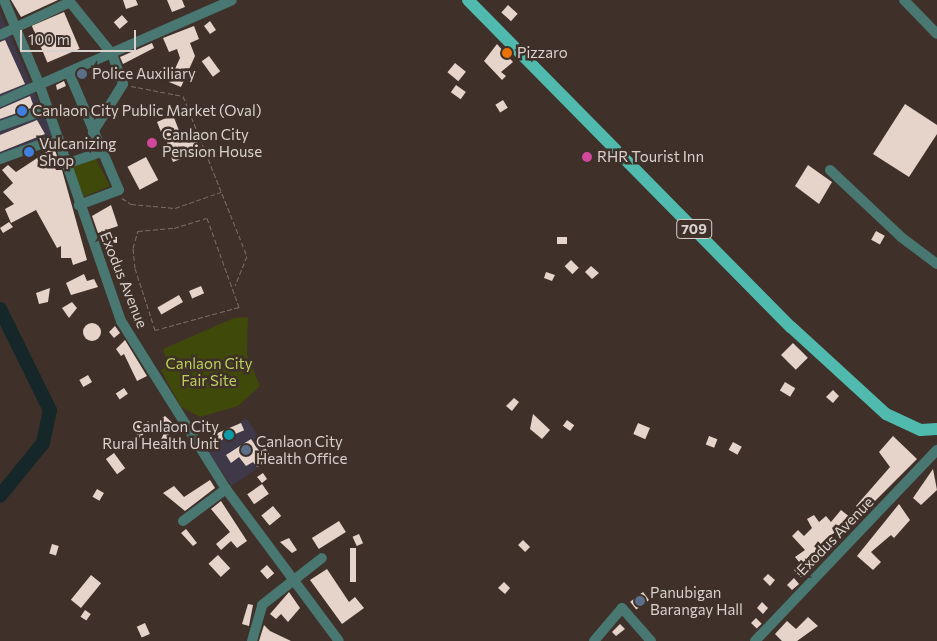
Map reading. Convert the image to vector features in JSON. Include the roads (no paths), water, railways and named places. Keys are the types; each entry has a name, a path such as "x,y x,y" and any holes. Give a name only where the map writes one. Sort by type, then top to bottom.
{"main road":[{"name":"709","path":"468,0 805,341 886,414 921,430 937,429"}],"street":[{"name":"Exodus Avenue","path":"4,0 40,86 79,205 121,321 226,489 294,577 337,641"},
{"path":"0,102 232,0"},
{"path":"904,0 937,34"},
{"path":"0,36 70,1 112,54 123,84 93,132"},
{"path":"69,73 101,152 119,190 79,205"},
{"path":"0,126 48,109"},
{"path":"0,159 58,138"},
{"path":"66,164 101,152"},
{"path":"830,170 901,237 937,264"},
{"name":"Exodus Avenue","path":"755,641 937,450"},
{"path":"183,521 226,489"},
{"path":"252,641 262,605 294,577 322,558"},
{"path":"594,641 622,608 651,641"}],"waterway":[{"path":"0,309 50,410 43,443 0,496"}],"place":[{"name":"Pizzaro","path":"507,53"},
{"name":"Police Auxiliary","path":"82,74"},
{"name":"Canlaon City Public Market (Oval)","path":"22,111"},
{"name":"Canlaon City Pension House","path":"152,143"},
{"name":"Vulcanizing Shop","path":"29,152"},
{"name":"RHR Tourist Inn","path":"587,157"},
{"name":"Canlaon City Rural Health Unit","path":"229,435"},
{"name":"Canlaon City Health Office","path":"246,450"},
{"name":"Panubigan Barangay Hall","path":"640,601"}],"park label":[{"name":"Canlaon City Fair Site","path":"209,372"}]}
